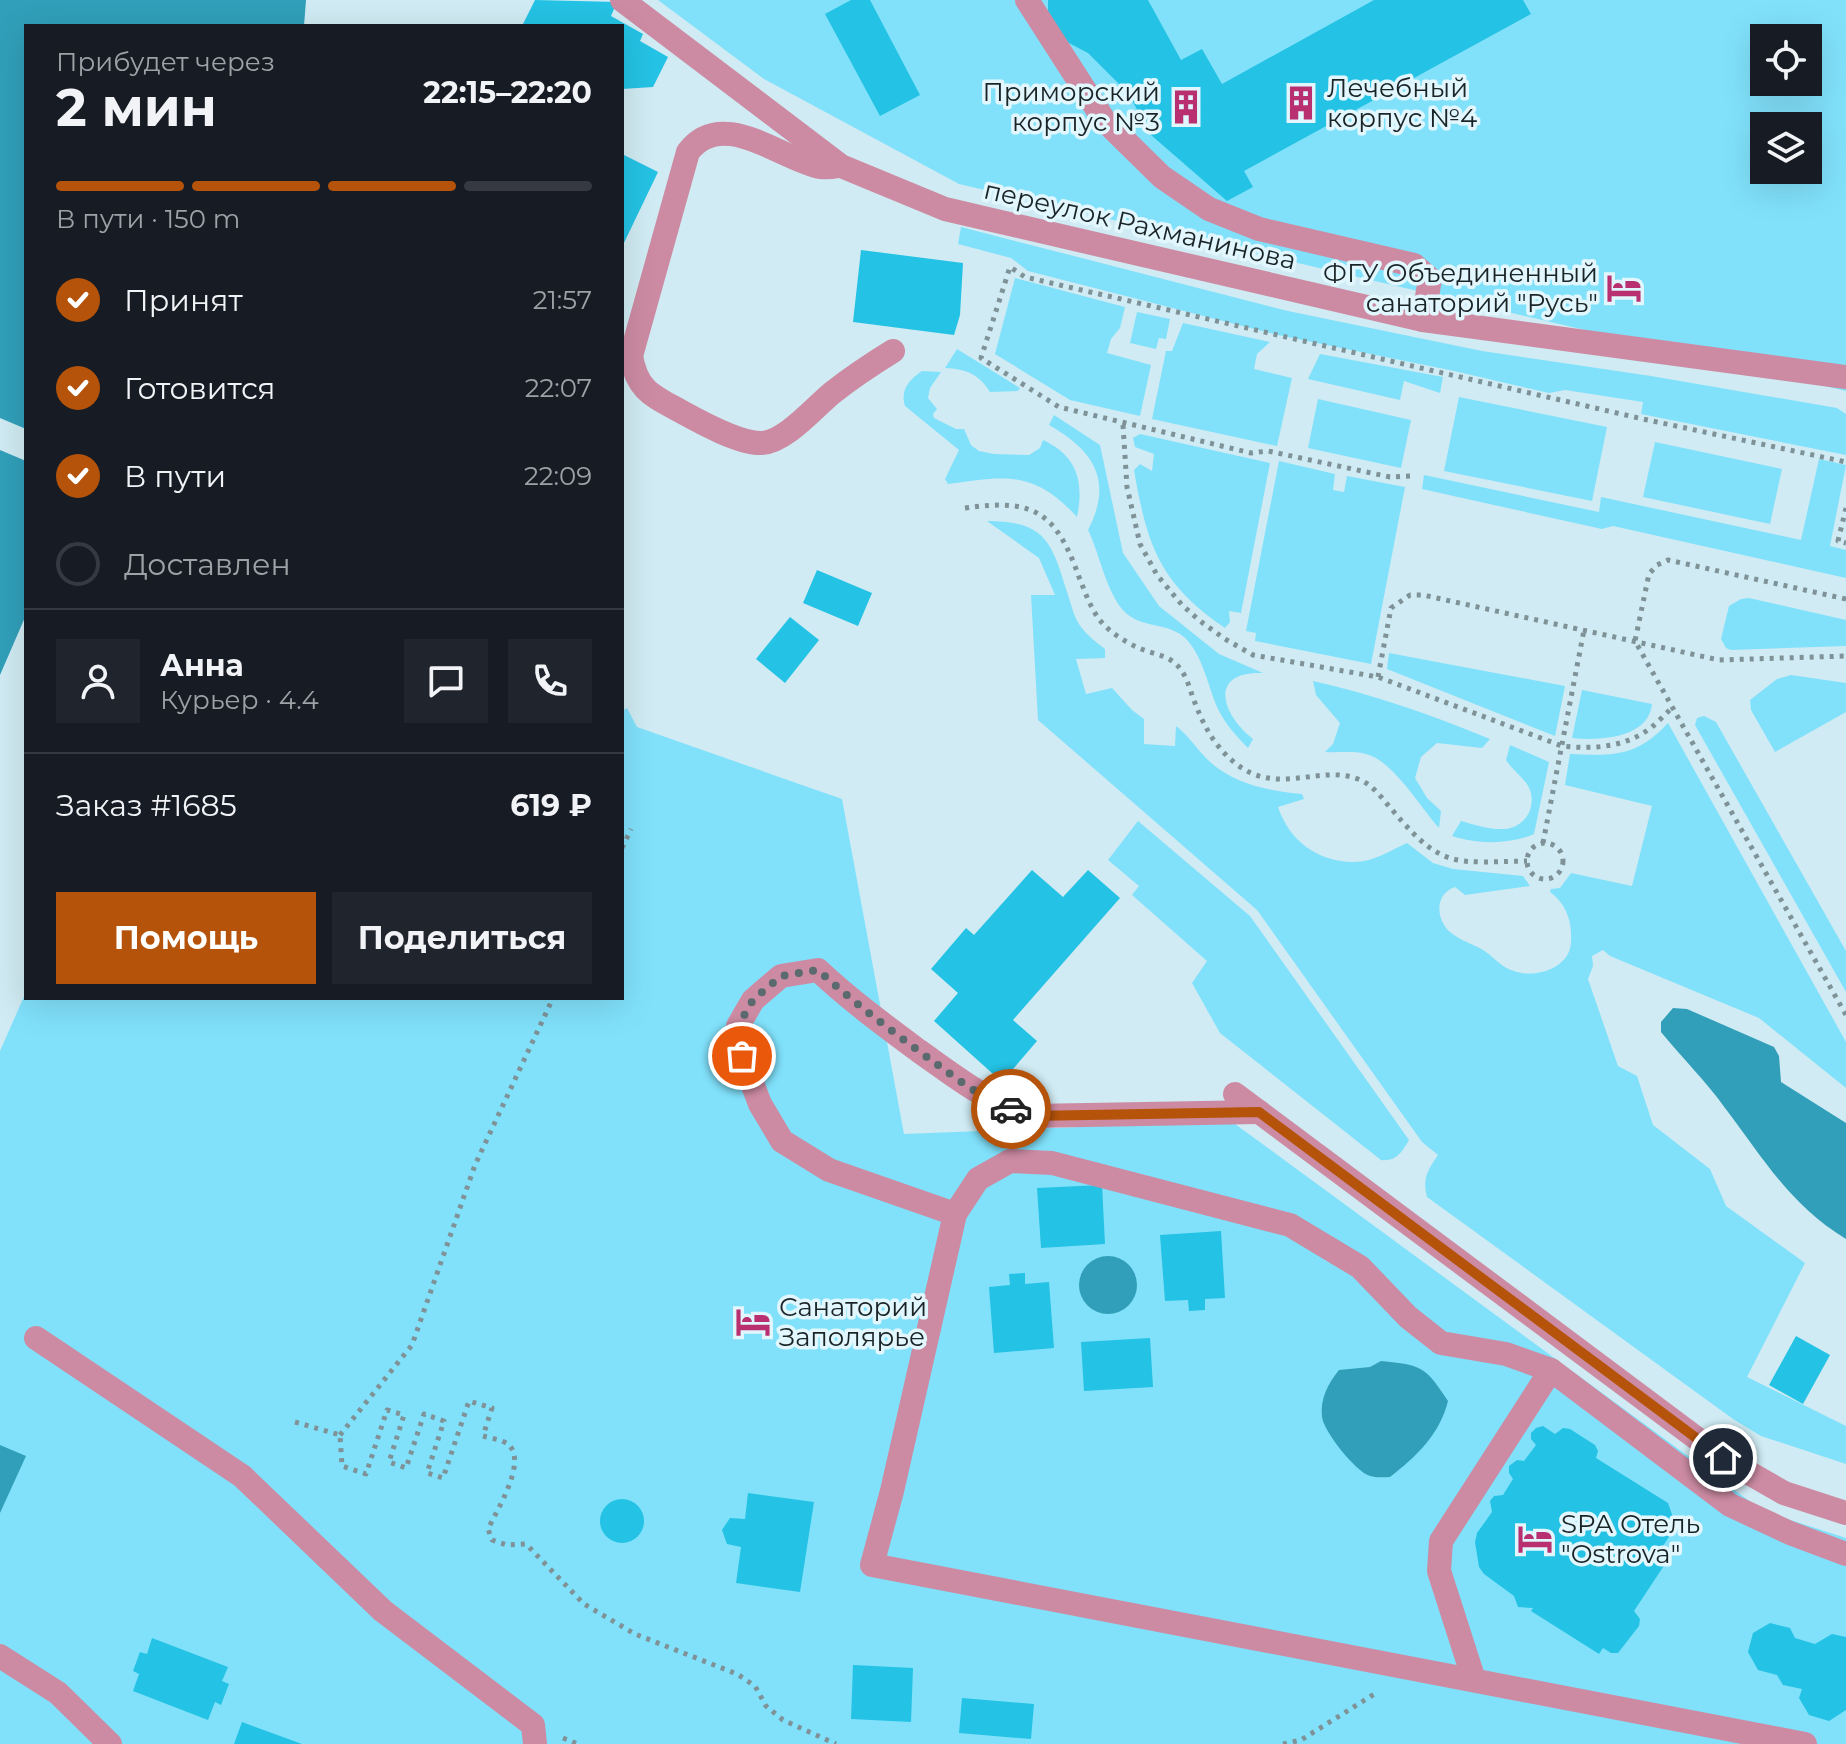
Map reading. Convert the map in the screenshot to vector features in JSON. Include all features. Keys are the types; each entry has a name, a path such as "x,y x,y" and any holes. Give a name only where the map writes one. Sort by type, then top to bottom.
{"lane":[{"name":"переулок Рахманинова","path":"622,0 841,166 945,209 1423,320 1846,377"},
{"path":"1027,0 1104,120 1162,177 1209,209 1259,229 1414,265 1430,279 1423,320"},
{"path":"841,166 822,167 735,134 713,133 697,140 688,152 631,356 634,373 642,387 657,398 709,426 757,444 770,442 786,433 833,392 893,351"},
{"path":"955,1214 829,1170 782,1141 760,1104 742,1056 738,1026 753,1000 781,976 818,970 853,1003 961,1082 998,1105 1030,1116 1259,1112"},
{"path":"1235,1094 1723,1458 1784,1493 1846,1513"},
{"path":"1805,1744 872,1565 892,1491 955,1214 978,1179 1010,1161 1052,1163 1290,1225 1360,1267 1408,1317 1441,1343 1506,1354 1551,1370 1730,1505 1790,1533 1846,1554"},
{"path":"36,1338 242,1476 383,1611 533,1725 535,1744"},
{"path":"1474,1680 1439,1571 1441,1541 1551,1370"},
{"path":"0,1656 58,1693 110,1744"}],"path":[{"path":"1410,476 1390,477 1268,451 1251,453 1123,425 1059,407 981,358 1010,267 1025,277 1846,462"},
{"path":"1123,425 1127,487 1140,544 1157,575 1182,605 1225,639 1253,655 1378,677 1562,746 1585,748 1617,744 1643,733 1672,708"},
{"path":"965,508 996,504 1020,506 1039,514 1057,529 1068,547 1091,609 1117,635 1175,663 1183,672 1207,733 1237,765 1256,776 1280,781 1345,776 1361,780 1373,788 1414,836 1446,859 1463,862 1527,861"},
{"path":"1846,508 1838,541 1846,543"},
{"path":"1846,599 1668,560 1657,565 1649,574 1635,641 1846,1015"},
{"path":"1378,677 1391,608 1410,595 1423,595 1719,660 1846,656"},
{"path":"1543,843 1584,630"},
{"path":"624,844 631,829"},
{"path":"1543,843 1554,846 1562,855 1563,867 1550,879 1538,878 1529,870 1527,861 1533,847 1543,843"},
{"path":"552,1000 475,1165 412,1345 340,1435 342,1466 366,1474 387,1410 404,1415 389,1462 406,1468 424,1414 444,1421 427,1473 443,1478 469,1401 492,1408 483,1436 507,1444 515,1455 516,1468 488,1529 492,1540 507,1545 526,1544 584,1604 635,1634 737,1674 755,1686 766,1706 783,1720 836,1744"},
{"path":"295,1422 340,1435"},
{"path":"1283,1744 1301,1740 1415,1668"}],"shaded area":[{"path":"0,0 306,0 304,24 24,24 24,620 0,675"},
{"name":"ФГУ Объединенный санаторий \"Русь\"","path":"658,0 1846,0 1846,391 959,184 764,79"},
{"path":"961,227 1288,311 1482,351 1837,408 1846,414 1846,455 1641,414 1643,402 1565,390 1549,393 1278,335 1028,271 1011,258 958,244"},
{"path":"1015,278 1125,307 1120,328 1111,339 1107,353 1151,365 1140,416 1070,400 995,354"},
{"path":"1137,312 1170,319 1166,339 1159,338 1156,349 1130,343"},
{"path":"1183,323 1270,342 1257,354 1254,369 1292,378 1277,446 1152,419 1166,351 1172,351"},
{"path":"957,349 1020,388 1018,391 990,392 971,374 945,368"},
{"path":"1320,354 1443,377 1440,393 1404,381 1400,400 1308,379"},
{"path":"922,371 941,372 930,388 928,398 937,409 934,418 956,429 964,429 971,445 979,451 1029,455 1040,448 1043,440 1064,454 1079,482 1077,517 1047,491 1018,480 987,479 948,484 945,479 959,450 905,406 907,386"},
{"path":"1459,397 1607,427 1592,501 1444,471"},
{"path":"1318,399 1411,420 1401,468 1308,448"},
{"path":"1054,415 1100,445 1123,553 1159,606 1219,654 1263,673 1245,674 1233,679 1225,696 1234,718 1253,739 1248,748 1221,715 1202,665 1188,641 1174,631 1134,619 1114,597 1088,530 1099,496 1095,468 1077,445 1049,425"},
{"path":"1140,434 1270,463 1241,613 1229,611 1230,622 1225,628 1185,595 1171,578 1151,541 1134,470 1140,464 1152,471 1154,454 1135,447 1133,438"},
{"path":"1655,442 1782,469 1770,524 1643,497"},
{"path":"1819,459 1846,465 1830,546 1846,550 1846,578 1613,526 1602,529 1422,489 1424,475 1599,512 1601,497 1801,540"},
{"path":"1279,461 1335,474 1333,490 1344,492 1347,476 1405,487 1371,664 1255,641 1256,633 1246,631"},
{"path":"987,521 1024,526 1036,531 1045,540 1058,564 1077,620 1086,633 1105,649 1105,658 1076,659 1086,694 1112,688 1144,719 1144,744 1175,746 1176,726 1207,759 1228,775 1264,788 1302,794 1304,799 1278,807 1297,839 1328,858 1361,862 1407,843 1433,863 1453,869 1523,876 1530,886 1465,895 1455,887 1443,895 1439,908 1442,921 1450,932 1483,950 1510,970 1542,972 1565,958 1571,941 1569,919 1564,907 1550,892 1551,889 1560,888 1571,873 1632,886 1652,806 1565,785 1570,754 1624,752 1646,742 1668,723 1846,1042 1846,1088 1759,1018 1610,956 1603,950 1592,956 1593,966 1588,979 1618,1066 1637,1076 1653,1125 1710,1169 1726,1206 1805,1263 1747,1377 1846,1426 1846,1464 1761,1436 1733,1419 1427,1197 1427,1174 1438,1155 1422,1142 1257,910 1038,720 1031,595 1055,595 1039,558"},
{"path":"1749,598 1846,620 1846,646 1726,648 1721,639 1729,606"},
{"path":"1389,653 1565,686 1555,736 1387,669"},
{"path":"1791,675 1846,683 1846,712 1775,752 1751,710 1750,700 1777,679"},
{"path":"1313,681 1403,706 1490,739 1482,748 1437,743 1421,757 1415,778 1427,798 1441,811 1439,828 1397,776 1378,759 1359,753 1325,752 1333,744 1340,723 1316,695"},
{"path":"1582,690 1652,704 1649,715 1642,724 1621,735 1595,739 1572,738"},
{"name":"Санаторий Заполярье","path":"627,708 637,727 842,799 904,1134 1231,1121 1763,1511 1846,1538 1846,1744 0,1744 0,1051 24,997 24,1000 624,1000 624,710"},
{"path":"1704,716 1716,722 1846,951 1846,992 1695,725 1697,718"},
{"path":"1510,745 1549,762 1534,834 1493,842 1452,836 1461,821 1505,829 1521,823 1527,816 1531,793 1506,760"},
{"path":"1138,821 1250,916 1409,1140 1398,1155 1381,1160 1220,1033 1192,983 1207,961 1132,895 1139,886 1108,860"},
{"path":"1673,1008 1687,1009 1774,1047 1779,1056 1781,1082 1846,1123 1846,1239 1826,1226 1793,1196 1710,1088 1661,1032 1661,1022"},
{"path":"1108,1256 1119,1258 1128,1265 1135,1274 1135,1296 1128,1305 1119,1312 1108,1314 1097,1312 1088,1305 1081,1296 1079,1285 1081,1274 1088,1265 1097,1258"},
{"path":"1381,1361 1421,1369 1448,1401 1439,1424 1426,1444 1390,1477 1370,1476 1349,1460 1334,1441 1322,1417 1326,1392 1339,1370 1370,1367"},
{"path":"0,1445 26,1456 0,1513"}],"pier":[{"path":"0,418 24,428 24,460 0,450"}],"building":[{"path":"535,0 617,2 611,16 643,34 640,41 668,57 653,87 624,89 624,24 523,24"},
{"path":"851,0 870,0 920,95 880,116 825,14"},
{"path":"1048,0 1148,0 1181,60 1202,49 1222,84 1374,0 1523,0 1531,14 1244,171 1253,187 1227,201 1151,135 1128,93 1088,53 1065,41 1048,16"},
{"path":"624,155 658,172 624,243"},
{"path":"861,250 963,263 960,315 954,335 853,322"},
{"path":"817,570 872,593 858,626 803,603"},
{"path":"790,617 819,640 785,683 756,659"},
{"path":"1032,870 1063,897 1088,870 1120,898 1013,1020 1037,1041 1002,1082 934,1021 958,993 931,969 966,928 974,935"},
{"path":"1102,1185 1105,1244 1041,1248 1037,1188"},
{"path":"1221,1231 1225,1298 1205,1299 1205,1310 1189,1311 1188,1300 1165,1301 1160,1235"},
{"path":"1025,1273 1025,1284 1049,1282 1054,1348 994,1353 989,1287 1010,1285 1009,1274"},
{"path":"1796,1336 1830,1355 1803,1404 1769,1385"},
{"path":"1150,1338 1153,1387 1084,1391 1081,1342"},
{"name":"SPA Отель \"Ostrova\"","path":"1543,1426 1555,1434 1563,1428 1570,1429 1595,1445 1598,1451 1596,1458 1668,1503 1676,1526 1661,1549 1671,1555 1634,1611 1640,1619 1639,1626 1618,1653 1603,1648 1599,1654 1531,1611 1533,1608 1518,1607 1514,1596 1479,1567 1475,1542 1477,1533 1492,1512 1490,1501 1494,1496 1503,1495 1513,1479 1509,1466 1517,1460 1524,1461 1536,1445 1531,1433"},
{"path":"748,1493 814,1502 800,1592 736,1583 741,1547 727,1544 722,1530 730,1518 745,1519"},
{"path":"622,1499 637,1506 644,1521 637,1536 622,1543 607,1536 600,1521 607,1506"},
{"path":"1770,1623 1790,1628 1795,1638 1815,1644 1832,1634 1846,1637 1846,1710 1829,1721 1809,1715 1799,1698 1802,1689 1783,1685 1777,1675 1758,1670 1748,1652 1753,1633"},
{"path":"152,1638 228,1667 222,1681 229,1684 221,1705 215,1702 208,1720 133,1691 139,1674 133,1671 140,1652 147,1654"},
{"path":"853,1665 913,1668 911,1722 851,1719"},
{"path":"962,1698 1034,1704 1031,1739 959,1733"},
{"path":"242,1722 302,1744 234,1744"}],"way so far":[{"path":"742,1056 738,1026 753,1000 781,976 818,970 853,1003 961,1082 998,1105 1011,1109"}],"place":[{"name":"Лечебный корпус №4","path":"1301,103"},
{"name":"Приморский корпус №3","path":"1186,107"},
{"name":"ФГУ Объединенный санаторий \"Русь\"","path":"1624,288"},
{"name":"Санаторий Заполярье","path":"753,1322"},
{"name":"SPA Отель \"Ostrova\"","path":"1535,1539"}],"route":[{"path":"1011,1109 1030,1116 1259,1112 1723,1458"}]}
